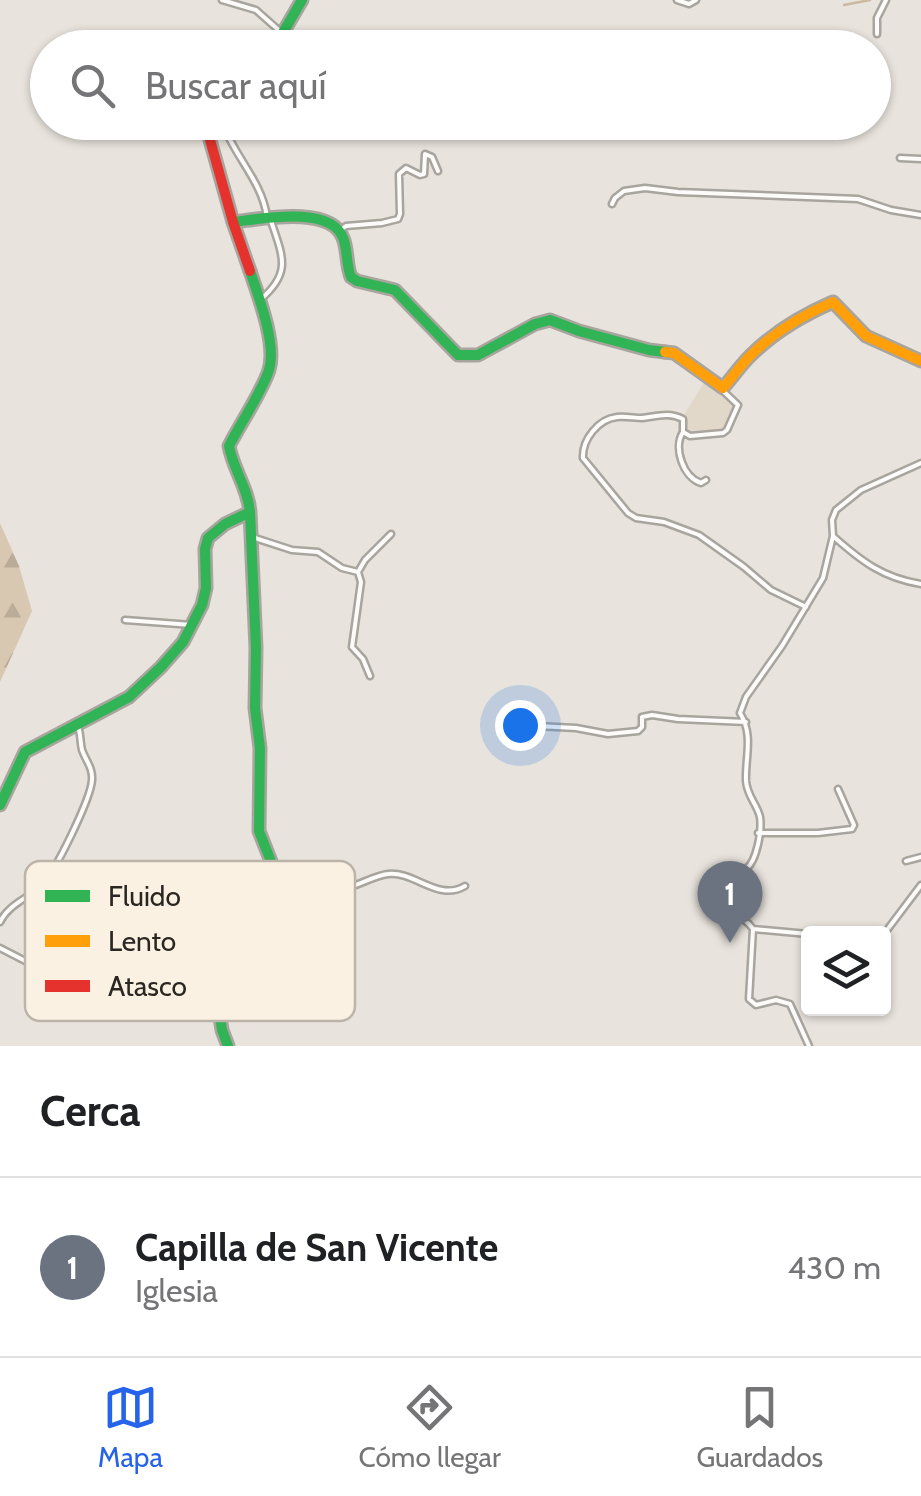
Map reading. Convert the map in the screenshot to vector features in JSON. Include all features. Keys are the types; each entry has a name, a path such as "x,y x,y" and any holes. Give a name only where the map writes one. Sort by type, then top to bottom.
{"street":[{"path":"222,0 256,10 278,30"},
{"path":"284,30 302,0"},
{"path":"677,0 689,4 696,0"},
{"path":"877,30 876,18 886,0"},
{"path":"211,140 271,347 272,360 264,380 230,446 231,459 246,486 250,512 255,708 260,748 259,830 271,861"},
{"path":"230,140 262,193 284,264 273,289 260,300"},
{"path":"341,232 346,226 398,219 399,174 406,168 424,174 425,154 432,157 438,170"},
{"path":"900,158 921,159"},
{"path":"612,204 624,191 645,188 858,199 921,215"},
{"path":"233,222 308,216 325,222 341,232 351,277 396,290 458,355 478,355 550,320 615,341 674,353 738,405 726,430 716,435 690,436 683,432"},
{"path":"720,388 767,340 833,302 866,336 921,361"},
{"path":"706,480 694,481 686,471 678,444 683,419 676,415 614,417 603,421 581,453 628,513 699,535 770,590 806,607"},
{"path":"808,1046 790,1004 776,1000 756,1004 749,999 753,930 742,917 722,907 713,892 723,874 750,866 758,833 760,816 747,792 748,740 746,722 740,713 746,697 823,578 834,514 848,498 921,463"},
{"path":"0,805 25,752 134,693 183,642 202,605 208,538 250,512"},
{"path":"370,676 364,659 352,647 361,582 358,572 392,534"},
{"path":"832,536 880,573 921,584"},
{"path":"252,537 292,550 318,552 342,568 358,572"},
{"path":"125,620 192,626"},
{"path":"517,725 608,734 638,731 646,715 746,722"},
{"path":"57,861 91,786 90,766 77,725"},
{"path":"758,833 852,829 854,825 838,789"},
{"path":"906,861 921,857"},
{"path":"355,885 388,874 414,879 434,889 459,890 465,886"},
{"path":"890,926 921,885"},
{"path":"0,922 8,908 25,896"},
{"path":"753,930 801,933"},
{"path":"0,948 25,961"},
{"path":"221,1021 228,1046"}],"shaded area":[{"path":"705,381 737,405 725,430 686,433 685,413"}],"green space":[{"path":"0,523 19,566 32,611 0,682"}],"waterway":[{"path":"844,5 870,0"}],"traffic: fast":[{"path":"284,30 302,0"},
{"path":"233,222 294,216 325,221 343,238 351,277 395,290 458,355 478,355 550,320 665,352"},
{"path":"0,805 25,752 129,697 183,642 202,605 208,538 250,512 229,446 261,388 271,359 266,320 250,271"},
{"path":"250,512 255,708 260,748 259,831 271,861"},
{"path":"221,1021 228,1046"}],"traffic: slow":[{"path":"665,352 674,353 723,388 768,340 833,302 866,336 921,361"}],"traffic: jam":[{"path":"210,140 250,271"}],"place":[{"name":"Capilla de San Vicente","path":"730,943"}]}
